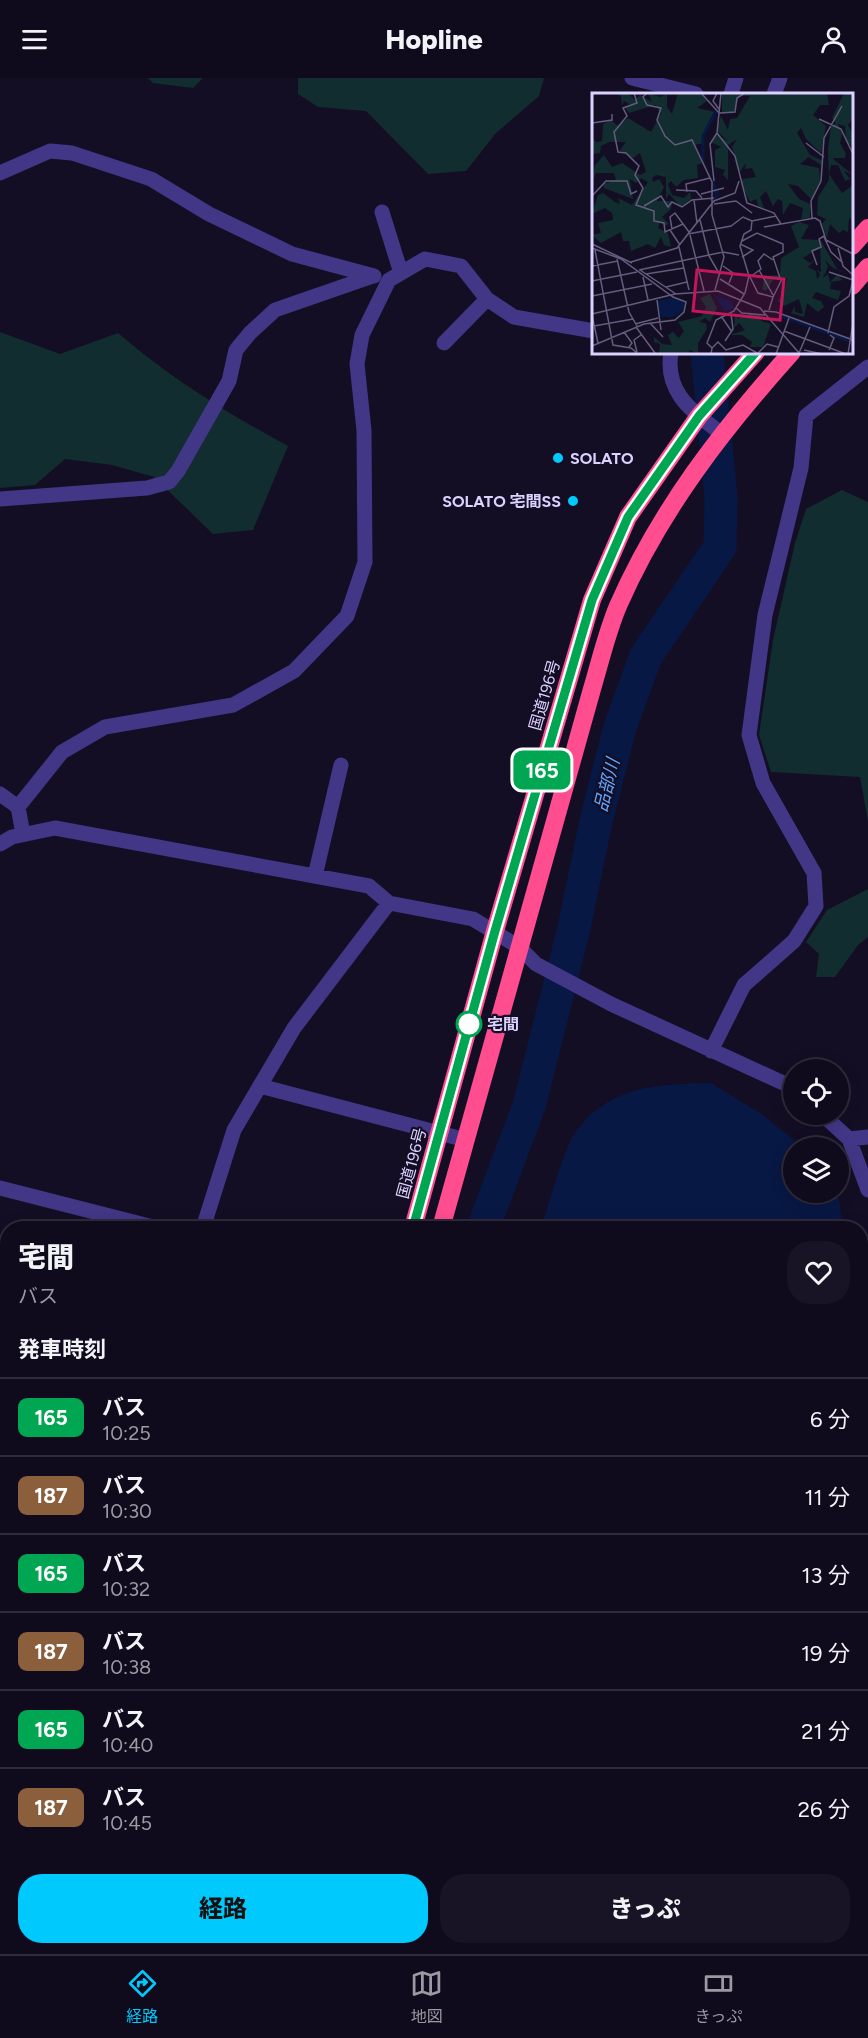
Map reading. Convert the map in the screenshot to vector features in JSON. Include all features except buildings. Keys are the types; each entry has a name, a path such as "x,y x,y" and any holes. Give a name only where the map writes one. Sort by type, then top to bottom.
{"highway":[{"path":"853,245 868,228"},
{"path":"853,285 868,267"},
{"name":"国道196号","path":"415,1221 495,931 592,600 628,517 695,417 754,354"},
{"path":"443,1221 592,689 618,608 652,536 699,464 738,414 790,354"}],"street":[{"path":"632,78 692,93"},
{"path":"731,93 736,78"},
{"path":"774,93 780,78"},
{"path":"0,173 50,151 72,153 151,178 208,214 292,254 373,276 395,277"},
{"path":"382,212 395,277"},
{"path":"18,807 62,752 79,742 105,728 233,705 294,671 347,616 365,562 364,430 357,364 362,335 395,277 425,259 461,266 487,299 514,317 592,331"},
{"path":"0,499 147,488 169,482 178,471 229,381 236,350 250,333 275,310 373,276"},
{"path":"444,343 487,299"},
{"path":"671,354 670,377 675,391 695,417 723,435"},
{"path":"711,1050 744,985 794,941 816,906 814,873 763,783 749,735 765,615 801,468 806,416 868,367"},
{"path":"315,876 341,765"},
{"path":"0,794 18,807 23,834"},
{"path":"0,844 12,837 55,828 369,886 389,903 473,919 519,947 536,964 611,1004 783,1084"},
{"path":"204,1221 234,1130 294,1028 389,903"},
{"path":"260,1086 466,1140"},
{"path":"834,1125 847,1137"},
{"path":"868,1137 849,1139 868,1190"},
{"path":"0,1188 130,1221"}],"green space":[{"path":"148,78 203,78 193,88 153,83"},
{"path":"298,78 544,78 539,96 496,133 466,171 428,174 366,111 318,107 298,94"},
{"path":"0,332 60,354 118,333 158,365 200,394 288,446 253,530 213,534 154,477 112,465 65,459 35,485 0,488"},
{"path":"842,490 868,502 868,821 860,777 771,772 759,735 773,640 795,543 806,509"},
{"path":"868,889 868,937 858,945 835,977 816,977 819,954 806,942 827,910"}],"water":[{"path":"711,1083 763,1115 790,1137 783,1137 783,1203 839,1203 842,1221 543,1221 570,1141 588,1117 619,1097 653,1087"}],"waterway":[{"name":"品部川","path":"486,1221 529,1106 574,928 596,821 620,727 646,656 720,547 721,498 707,354"}],"bus line":[{"name":"165","path":"415,1221 495,931 592,600 628,517 699,416 754,354"}],"place":[{"name":"SOLATO","path":"558,458"},
{"name":"SOLATO 宅間SS","path":"573,501"},
{"name":"宅間","path":"469,1024"}]}
